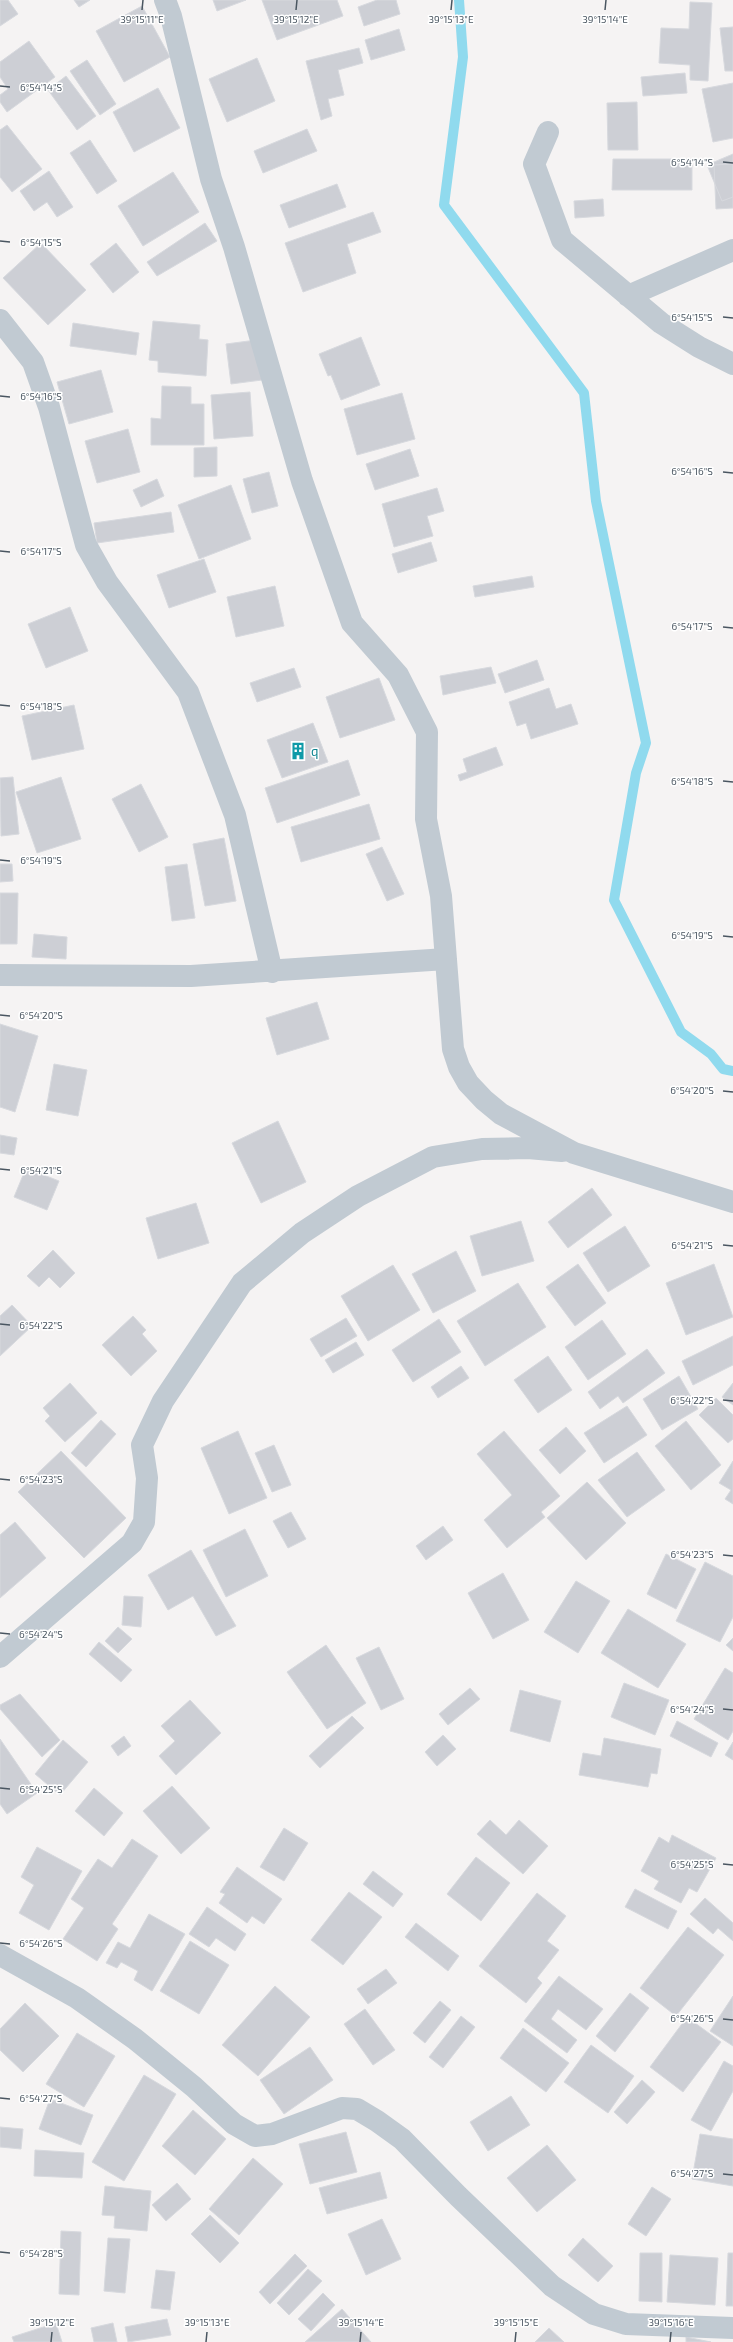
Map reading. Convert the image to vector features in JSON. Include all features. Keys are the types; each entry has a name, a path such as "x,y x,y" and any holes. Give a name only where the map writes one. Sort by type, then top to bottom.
{"street":[{"path":"165,0 211,179 234,247 302,481 352,623 398,675 427,732 426,819 441,896 453,1049 459,1067 468,1083 484,1100 501,1114 574,1153"},
{"path":"548,132 534,164 562,240 660,323 699,347 733,364"},
{"path":"628,296 733,250"},
{"path":"0,320 33,362 50,408 86,546 107,582 188,692 235,815 272,972"},
{"path":"0,975 191,976 272,972 446,959"},
{"path":"0,1657 132,1543 144,1522 147,1478 142,1445 163,1401 242,1283 302,1233 358,1196 433,1157 490,1149 528,1148 574,1153 733,1202"},
{"path":"0,1955 76,1998 135,2039 194,2087 234,2124 255,2136 272,2134 342,2108 357,2109 378,2121 402,2139 458,2196 552,2286 594,2314 626,2324 733,2328"}],"building":[{"path":"0,0 8,0 18,14 0,26"},
{"path":"74,0 90,0 79,7"},
{"path":"213,0 246,0 217,11"},
{"path":"262,0 337,0 343,16 277,40"},
{"path":"377,0 396,0 400,14 364,26 358,7"},
{"path":"690,2 712,3 708,81 690,80 690,65 659,63 661,28 689,29"},
{"path":"142,6 170,57 124,82 96,31"},
{"path":"733,27 733,71 725,71 720,28"},
{"path":"399,29 405,50 371,60 365,40"},
{"path":"29,41 55,77 7,112 0,102 0,95 8,89 0,77 0,62"},
{"path":"359,48 363,63 338,70 344,95 328,99 332,116 321,120 306,61"},
{"path":"257,58 275,101 227,122 209,79"},
{"path":"87,60 116,104 100,115 70,71"},
{"path":"685,73 687,93 643,96 641,77"},
{"path":"66,76 96,116 77,130 48,90"},
{"path":"733,83 733,138 713,142 702,89"},
{"path":"158,88 180,128 134,152 113,112"},
{"path":"637,102 638,150 608,150 607,103"},
{"path":"7,125 42,169 12,192 0,177 0,130"},
{"path":"307,129 317,151 263,173 254,151"},
{"path":"90,140 117,181 97,194 70,153"},
{"path":"733,154 733,197 722,201 707,165"},
{"path":"613,159 692,159 692,190 612,190"},
{"path":"733,164 733,208 716,209 714,165"},
{"path":"49,171 73,207 57,217 47,202 34,211 20,191"},
{"path":"173,172 199,212 143,246 118,206"},
{"path":"337,184 346,207 289,228 280,205"},
{"path":"603,199 604,216 575,218 574,201"},
{"path":"373,212 381,232 347,244 356,273 303,292 285,243"},
{"path":"205,223 217,241 157,276 147,262"},
{"path":"41,243 86,290 48,325 3,278"},
{"path":"116,243 139,272 113,293 90,264"},
{"path":"153,321 200,325 199,339 208,340 206,376 158,372 158,361 149,360"},
{"path":"73,323 139,333 136,355 70,346"},
{"path":"361,337 380,385 341,400 331,375 328,376 319,354"},
{"path":"256,340 262,380 231,384 226,344"},
{"path":"101,370 113,412 69,424 57,382"},
{"path":"162,386 191,387 191,404 204,404 204,445 151,445 151,418 161,419"},
{"path":"250,392 253,436 214,439 211,395"},
{"path":"402,393 415,439 357,455 344,409"},
{"path":"128,429 140,472 97,483 85,441"},
{"path":"217,447 217,476 194,477 194,448"},
{"path":"410,449 419,476 375,490 366,464"},
{"path":"269,472 278,506 252,513 243,479"},
{"path":"157,479 164,496 141,507 133,490"},
{"path":"231,485 251,539 199,559 178,505"},
{"path":"437,488 444,511 427,516 433,536 394,547 382,504"},
{"path":"171,512 174,532 97,543 94,523"},
{"path":"431,542 437,561 398,573 392,554"},
{"path":"204,559 216,592 169,608 157,575"},
{"path":"532,576 534,587 475,597 473,586"},
{"path":"275,586 284,626 236,637 227,597"},
{"path":"70,607 88,651 46,668 28,624"},
{"path":"537,660 544,680 505,693 498,674"},
{"path":"491,667 496,683 443,695 440,676"},
{"path":"294,668 301,687 257,702 250,683"},
{"path":"379,678 395,720 340,738 326,697"},
{"path":"549,688 556,709 571,704 578,724 531,739 526,723 517,726 509,702"},
{"path":"74,705 84,749 32,760 22,716"},
{"name":"q","path":"313,723 328,762 282,778 267,740"},
{"path":"496,747 503,765 460,781 458,775 467,772 463,759"},
{"path":"348,760 360,795 277,823 265,788"},
{"path":"13,777 19,834 1,836 0,778"},
{"path":"61,777 81,839 37,853 16,792"},
{"path":"141,784 168,837 139,852 112,799"},
{"path":"369,804 380,839 301,862 291,827"},
{"path":"224,838 236,901 205,906 193,844"},
{"path":"382,847 404,894 387,901 366,854"},
{"path":"0,864 12,864 13,881 0,882"},
{"path":"187,864 195,918 172,921 165,867"},
{"path":"0,893 18,893 17,944 0,944"},
{"path":"34,934 67,937 66,959 32,957"},
{"path":"317,1002 329,1039 277,1055 266,1018"},
{"path":"0,1024 38,1036 15,1112 0,1107"},
{"path":"54,1064 87,1070 78,1116 46,1110"},
{"path":"278,1121 306,1182 261,1203 232,1143"},
{"path":"0,1135 17,1138 14,1155 0,1153"},
{"path":"26,1168 59,1181 47,1210 14,1197"},
{"path":"592,1188 612,1215 568,1248 548,1222"},
{"path":"196,1203 209,1243 158,1259 146,1218"},
{"path":"521,1221 534,1261 482,1276 470,1236"},
{"path":"625,1226 650,1266 608,1292 583,1253"},
{"path":"53,1250 75,1273 60,1288 49,1277 39,1287 27,1276"},
{"path":"456,1251 476,1291 433,1313 412,1274"},
{"path":"578,1264 606,1303 575,1326 546,1287"},
{"path":"714,1264 733,1317 686,1335 666,1283"},
{"path":"393,1265 420,1310 368,1341 341,1296"},
{"path":"518,1283 546,1327 485,1366 457,1321"},
{"path":"12,1305 32,1326 0,1356 0,1316"},
{"path":"133,1316 146,1330 142,1334 157,1351 131,1376 102,1345"},
{"path":"346,1318 357,1336 321,1357 310,1339"},
{"path":"439,1319 461,1352 413,1382 392,1350"},
{"path":"602,1320 626,1354 588,1380 565,1347"},
{"path":"733,1336 733,1365 693,1385 682,1361"},
{"path":"356,1342 364,1355 333,1373 325,1360"},
{"path":"647,1349 665,1373 623,1403 618,1396 600,1409 588,1392"},
{"path":"548,1356 572,1390 538,1413 514,1380"},
{"path":"461,1366 469,1378 438,1398 431,1387"},
{"path":"679,1376 698,1409 662,1430 643,1399"},
{"path":"70,1383 97,1413 65,1442 45,1421 50,1416 43,1408"},
{"path":"733,1383 733,1405 722,1397"},
{"path":"716,1398 733,1415 733,1439 728,1443 699,1415"},
{"path":"627,1406 647,1435 604,1463 584,1433"},
{"path":"101,1420 116,1434 86,1467 71,1453"},
{"path":"686,1421 721,1465 691,1490 655,1446"},
{"path":"566,1427 586,1451 560,1474 539,1450"},
{"path":"238,1431 267,1498 229,1514 201,1448"},
{"path":"504,1431 560,1496 541,1512 545,1517 507,1548 484,1520 512,1495 477,1454"},
{"path":"274,1445 291,1485 272,1492 255,1453"},
{"path":"61,1451 126,1518 84,1558 18,1492"},
{"path":"637,1452 665,1490 627,1517 598,1480"},
{"path":"733,1461 733,1504 725,1499 731,1490 719,1483"},
{"path":"587,1482 626,1523 586,1560 547,1518"},
{"path":"291,1512 306,1539 288,1548 273,1521"},
{"path":"15,1522 46,1558 0,1598 0,1535"},
{"path":"443,1526 453,1540 426,1560 416,1546"},
{"path":"245,1529 268,1576 226,1597 203,1550"},
{"path":"191,1550 236,1626 216,1636 193,1596 168,1610 148,1575"},
{"path":"666,1554 696,1569 676,1609 647,1594"},
{"path":"705,1562 733,1576 733,1617 720,1642 676,1621"},
{"path":"503,1573 529,1620 493,1639 468,1593"},
{"path":"576,1581 610,1601 578,1653 544,1632"},
{"path":"124,1596 143,1597 141,1627 122,1625"},
{"path":"628,1609 686,1644 658,1688 601,1653"},
{"path":"118,1627 132,1639 118,1653 105,1641"},
{"path":"733,1638 733,1651 726,1645"},
{"path":"99,1642 132,1670 121,1682 89,1654"},
{"path":"326,1645 366,1703 327,1729 287,1672"},
{"path":"379,1647 404,1699 381,1710 356,1658"},
{"path":"725,1668 733,1673 733,1731 728,1740 694,1719"},
{"path":"624,1683 669,1700 655,1735 611,1717"},
{"path":"470,1688 480,1699 448,1725 439,1714"},
{"path":"520,1690 561,1701 550,1742 510,1731"},
{"path":"20,1694 60,1740 42,1757 0,1709 0,1705"},
{"path":"190,1700 221,1733 176,1775 159,1756 175,1741 161,1726"},
{"path":"352,1716 364,1728 320,1768 309,1756"},
{"path":"677,1721 718,1743 711,1757 670,1736"},
{"path":"443,1735 456,1749 437,1766 425,1752"},
{"path":"124,1736 131,1746 118,1756 111,1746"},
{"path":"604,1738 661,1749 657,1774 651,1773 648,1787 579,1775 583,1753 601,1756"},
{"path":"0,1739 37,1793 7,1814 0,1804"},
{"path":"63,1740 88,1762 60,1795 35,1774"},
{"path":"733,1742 733,1760 725,1755"},
{"path":"172,1786 210,1828 181,1854 143,1811"},
{"path":"94,1788 123,1813 104,1836 75,1811"},
{"path":"490,1820 506,1835 519,1820 548,1846 523,1874 477,1834"},
{"path":"284,1828 308,1843 284,1881 260,1867"},
{"path":"672,1835 716,1858 697,1892 689,1888 681,1903 654,1889 659,1881 641,1871 659,1837 669,1843"},
{"path":"132,1839 158,1856 112,1924 118,1929 97,1961 63,1939 84,1908 71,1899 98,1859 112,1868"},
{"path":"37,1847 82,1871 49,1930 19,1913 34,1885 21,1877"},
{"path":"476,1857 510,1883 481,1921 447,1894"},
{"path":"237,1867 282,1899 264,1924 252,1916 247,1923 219,1903 225,1894 220,1892"},
{"path":"373,1871 403,1894 393,1907 363,1884"},
{"path":"635,1889 677,1911 668,1929 625,1907"},
{"path":"349,1892 382,1917 343,1965 311,1940"},
{"path":"537,1893 566,1916 547,1941 559,1950 537,1978 542,1983 526,2003 479,1966"},
{"path":"705,1898 733,1923 733,1941 718,1928 713,1934 690,1914"},
{"path":"207,1907 246,1934 235,1951 216,1938 209,1947 189,1934"},
{"path":"149,1914 185,1934 152,1991 134,1980 138,1971 121,1962 117,1968 106,1963 118,1942 130,1948"},
{"path":"416,1923 459,1956 448,1971 405,1937"},
{"path":"688,1927 724,1955 676,2016 640,1988"},
{"path":"190,1941 229,1965 199,2014 160,1991"},
{"path":"386,1969 397,1983 368,2004 357,1989"},
{"path":"559,1976 603,2009 586,2030 558,2009 551,2019 577,2040 567,2053 524,2021"},
{"path":"275,1986 310,2017 258,2076 222,2045"},
{"path":"630,1993 649,2008 615,2052 596,2036"},
{"path":"733,1996 733,2046 710,2031"},
{"path":"440,2001 451,2010 425,2043 413,2033"},
{"path":"25,2003 59,2036 23,2072 0,2050 0,2029"},
{"path":"365,2009 395,2050 373,2065 344,2024"},
{"path":"461,2016 475,2027 443,2068 429,2057"},
{"path":"687,2017 721,2042 683,2092 650,2067"},
{"path":"523,2028 569,2063 546,2092 500,2058"},
{"path":"77,2033 115,2056 84,2107 46,2084"},
{"path":"591,2045 634,2076 608,2113 564,2082"},
{"path":"310,2047 333,2080 284,2114 260,2080"},
{"path":"724,2061 733,2066 733,2091 711,2131 691,2120"},
{"path":"144,2075 176,2094 124,2181 92,2162"},
{"path":"642,2080 655,2092 627,2124 614,2112"},
{"path":"511,2096 530,2125 488,2151 470,2122"},
{"path":"50,2099 93,2115 81,2145 39,2129"},
{"path":"193,2110 226,2139 195,2175 162,2146"},
{"path":"0,2127 23,2129 21,2149 0,2147"},
{"path":"346,2132 357,2172 310,2184 299,2144"},
{"path":"700,2134 733,2139 733,2186 692,2179"},
{"path":"547,2145 576,2180 537,2212 507,2178"},
{"path":"35,2150 84,2153 82,2178 34,2176"},
{"path":"253,2158 283,2184 239,2235 209,2209"},
{"path":"380,2172 387,2198 327,2214 319,2188"},
{"path":"177,2183 191,2199 166,2221 152,2205"},
{"path":"105,2186 151,2191 147,2231 114,2228 115,2216 102,2215"},
{"path":"652,2187 671,2199 646,2236 628,2224"},
{"path":"210,2215 239,2243 220,2263 191,2234"},
{"path":"382,2219 401,2259 366,2275 348,2234"},
{"path":"61,2231 81,2232 79,2295 59,2294"},
{"path":"108,2238 130,2239 125,2293 104,2291"},
{"path":"583,2238 613,2266 598,2282 568,2255"},
{"path":"640,2253 662,2253 662,2302 639,2301"},
{"path":"728,2253 733,2253 733,2306 726,2306"},
{"path":"295,2254 307,2266 270,2304 259,2292"},
{"path":"670,2255 718,2258 715,2305 667,2302"},
{"path":"308,2269 322,2281 289,2315 277,2303"},
{"path":"156,2270 175,2272 170,2310 151,2308"},
{"path":"323,2293 335,2305 311,2331 298,2319"},
{"path":"342,2309 371,2342 305,2342"},
{"path":"167,2319 171,2335 128,2342 125,2327"},
{"path":"56,2323 62,2342 14,2342 12,2337"},
{"path":"113,2323 117,2342 94,2342 91,2328"},
{"path":"549,2328 564,2342 535,2342"},
{"path":"686,2337 711,2342 686,2342"}],"waterway":[{"path":"459,0 463,57 444,205 584,393 596,501 646,743 636,773 614,900 681,1032 711,1054 723,1069 733,1071"}],"place":[{"name":"q","path":"298,751"}]}
